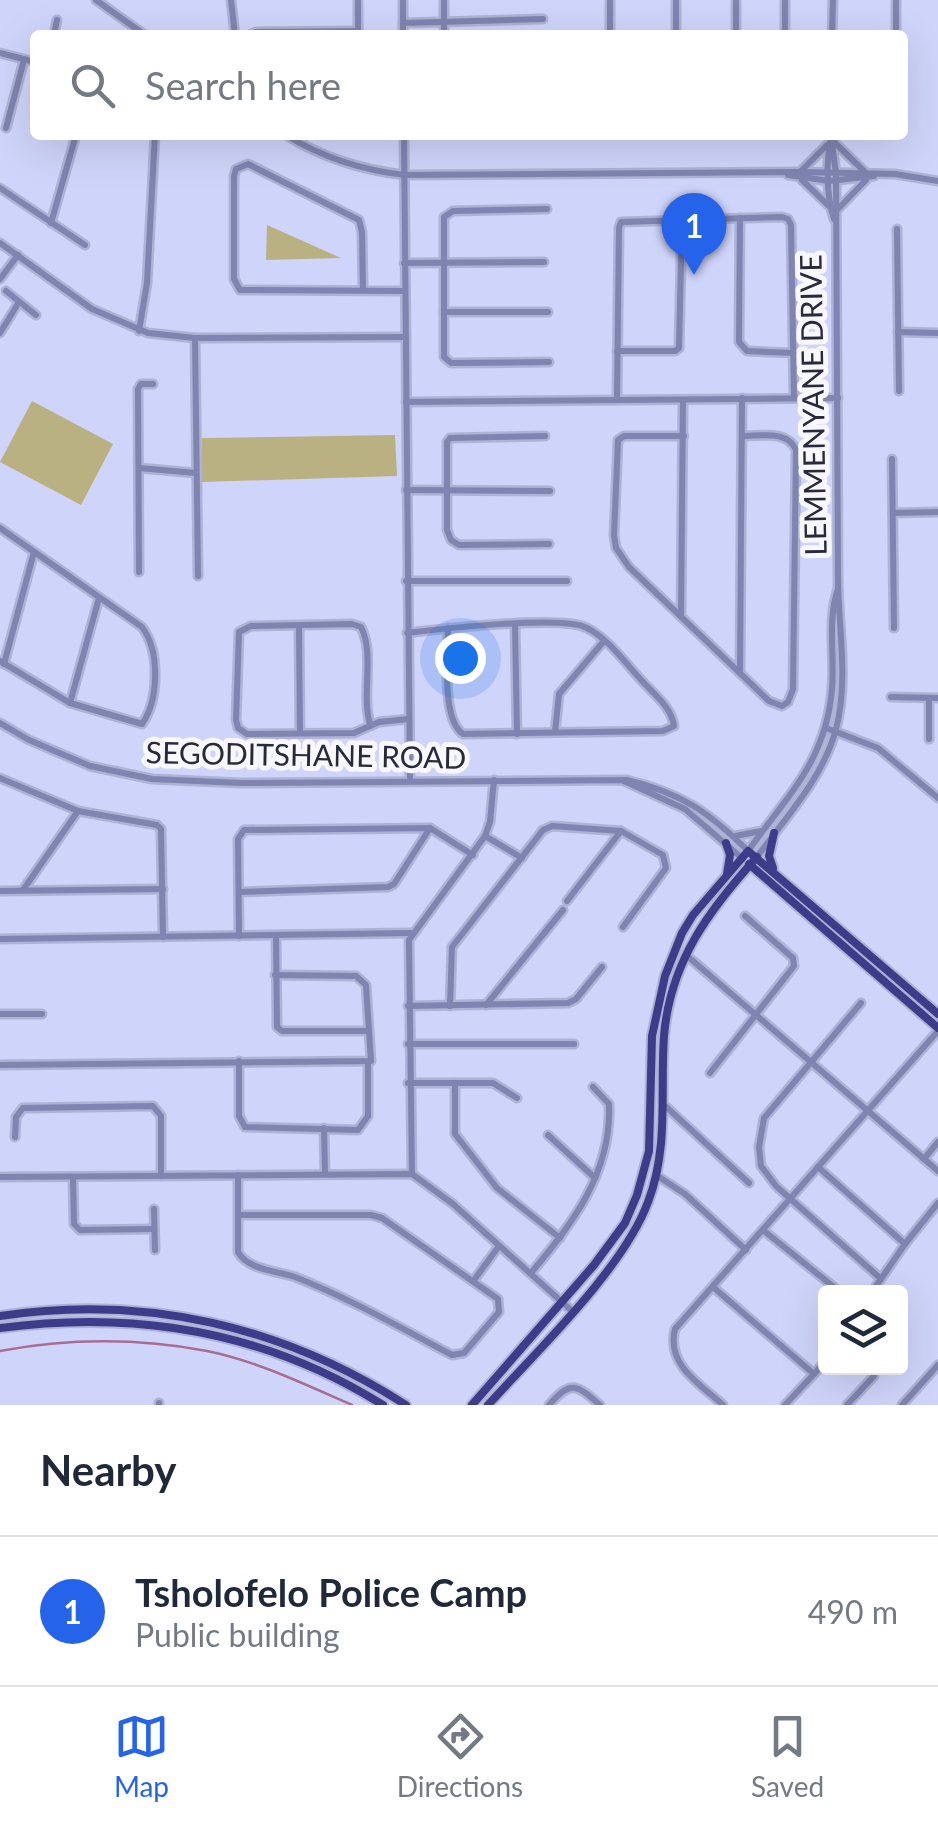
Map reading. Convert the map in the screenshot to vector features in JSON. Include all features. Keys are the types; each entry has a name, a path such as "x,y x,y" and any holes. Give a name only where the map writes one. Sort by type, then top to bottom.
{"main road":[{"path":"730,840 729,881 773,877 769,856 774,833"},
{"name":"SEGODITSHANE ROAD","path":"749,858 938,1014"},
{"name":"LEMMENYANE DRIVE","path":"472,1405 616,1238 638,1195 649,1151 652,1036 662,987 693,915 749,858"},
{"name":"SEGODITSHANE ROAD","path":"773,877 938,1029"},
{"name":"LEMMENYANE DRIVE","path":"488,1405 572,1311 631,1236 650,1198 662,1139 666,1017 686,954 729,881"},
{"path":"0,1316 84,1308 145,1310 220,1323 326,1359 406,1405"},
{"path":"0,1328 86,1320 141,1322 200,1331 277,1354 383,1405"}],"street":[{"path":"96,0 138,30"},
{"path":"231,0 234,30"},
{"path":"358,0 358,30"},
{"path":"403,0 403,30"},
{"path":"444,0 444,30"},
{"path":"610,0 610,30"},
{"path":"676,0 676,30"},
{"path":"736,0 736,30"},
{"path":"785,0 785,30"},
{"path":"832,0 832,30"},
{"path":"896,0 896,30"},
{"path":"403,24 543,19"},
{"path":"55,30 57,20"},
{"path":"0,53 30,61"},
{"path":"6,128 24,60"},
{"path":"50,223 75,140"},
{"path":"140,330 147,283 155,140"},
{"path":"295,140 333,160 405,175 879,174 938,181"},
{"path":"404,140 410,781"},
{"path":"800,175 831,140"},
{"name":"LEMMENYANE DRIVE","path":"749,858 774,833 814,780 836,730 842,672 832,140"},
{"path":"834,140 867,176"},
{"path":"363,290 362,232 356,218 248,164 236,169 237,287 243,291 404,290"},
{"path":"800,175 834,212 867,176"},
{"path":"0,188 85,245"},
{"path":"546,209 448,213 444,217 444,312 447,361 548,362"},
{"path":"617,400 620,224 628,220 782,217 790,222 794,398"},
{"path":"740,218 739,342 748,351 794,353"},
{"path":"617,351 679,348 682,219"},
{"path":"898,229 899,391"},
{"path":"0,243 92,309 140,330 196,338 406,337"},
{"path":"0,279 18,255"},
{"path":"404,263 544,262"},
{"path":"6,291 36,316"},
{"path":"0,334 20,302"},
{"path":"444,312 548,312"},
{"path":"898,332 938,333"},
{"path":"196,338 198,576"},
{"path":"139,572 138,388 141,384 153,384"},
{"path":"740,672 742,398"},
{"path":"406,402 838,398"},
{"path":"681,616 683,400"},
{"path":"545,436 450,438 447,530 455,543 549,544"},
{"path":"684,436 619,438 614,535 621,557 776,706 788,702 793,689 796,450 785,437 742,436"},
{"path":"892,459 894,628"},
{"path":"139,468 196,474"},
{"path":"406,490 550,491"},
{"path":"893,513 938,512"},
{"path":"0,528 142,628 152,645 154,679 142,724 70,704 2,662 34,552"},
{"path":"406,581 568,581"},
{"name":"LEMMENYANE DRIVE","path":"749,858 764,830 800,783 826,728 832,695 838,589"},
{"path":"70,704 98,598"},
{"path":"516,624 517,734"},
{"path":"406,634 448,628 576,624 604,641 672,714 674,726 663,731 463,734 457,731 450,711 448,628"},
{"path":"370,724 366,637 361,627 251,626 240,632 236,720 238,728 248,734 354,733 370,724 409,719"},
{"path":"299,626 300,733"},
{"path":"555,733 559,694 604,641"},
{"path":"890,697 938,698"},
{"path":"928,698 929,739"},
{"name":"SEGODITSHANE ROAD","path":"0,723 40,746 90,766 152,779 202,783 623,780 671,800 730,840 749,858"},
{"path":"826,728 878,748 937,795"},
{"path":"0,778 78,811 162,829 163,937"},
{"path":"412,1174 408,948 412,933 485,836 494,780"},
{"path":"23,891 78,811"},
{"path":"450,1006 452,947 544,830 552,826 621,831 663,856 666,868 623,927"},
{"path":"239,936 238,839 244,830 430,828 473,855"},
{"path":"239,892 388,888 430,828"},
{"path":"730,840 764,830"},
{"path":"567,901 621,831"},
{"path":"485,836 522,858"},
{"path":"0,891 163,890"},
{"path":"485,1006 563,910"},
{"path":"710,1073 794,964 745,916"},
{"path":"0,938 412,933"},
{"path":"276,936 274,1021 282,1031 368,1031"},
{"path":"686,954 938,1171"},
{"path":"408,1006 568,1003 602,968"},
{"path":"239,1062 239,1116 245,1127 358,1130 365,1124 371,1061 366,986 362,979 275,975"},
{"path":"861,1003 764,1118 759,1136 761,1166 790,1199 880,1278"},
{"path":"0,1014 42,1014"},
{"path":"724,1405 680,1366 672,1348 675,1329 938,1029"},
{"path":"408,1044 574,1044"},
{"path":"0,1065 368,1061"},
{"path":"455,1083 454,1134 496,1188 560,1238"},
{"path":"408,1084 493,1083 517,1098"},
{"path":"531,1274 576,1218 596,1178 610,1110 593,1086"},
{"path":"663,1104 750,1182"},
{"path":"16,1137 17,1113 23,1108 152,1106 161,1116 160,1176"},
{"path":"324,1128 324,1174"},
{"path":"548,1135 596,1178"},
{"path":"924,1159 938,1142"},
{"path":"818,1168 905,1244"},
{"path":"0,1177 412,1174 572,1311"},
{"path":"238,1175 238,1215 238,1252 246,1262 311,1285 452,1355 464,1353 499,1312 498,1299 474,1280 391,1222 371,1214 238,1215"},
{"path":"656,1175 685,1194 746,1250"},
{"path":"73,1176 74,1224 80,1230 154,1229"},
{"path":"876,1285 938,1203"},
{"path":"154,1208 155,1250"},
{"path":"764,1230 831,1285"},
{"path":"474,1280 499,1246"},
{"path":"713,1287 814,1374"},
{"path":"902,1405 938,1365"},
{"path":"785,1405 818,1369"},
{"path":"847,1405 874,1375"},
{"path":"549,1405 562,1389 572,1387 580,1388 600,1405"}],"shaded area":[{"path":"267,225 341,258 266,260"},
{"path":"32,401 113,444 81,505 0,462"},
{"path":"395,435 397,476 202,482 202,438"}],"waterway":[{"path":"0,1351 77,1342 182,1347 244,1361 352,1405"}],"place":[{"name":"Tsholofelo Police Camp","path":"694,275"}]}
